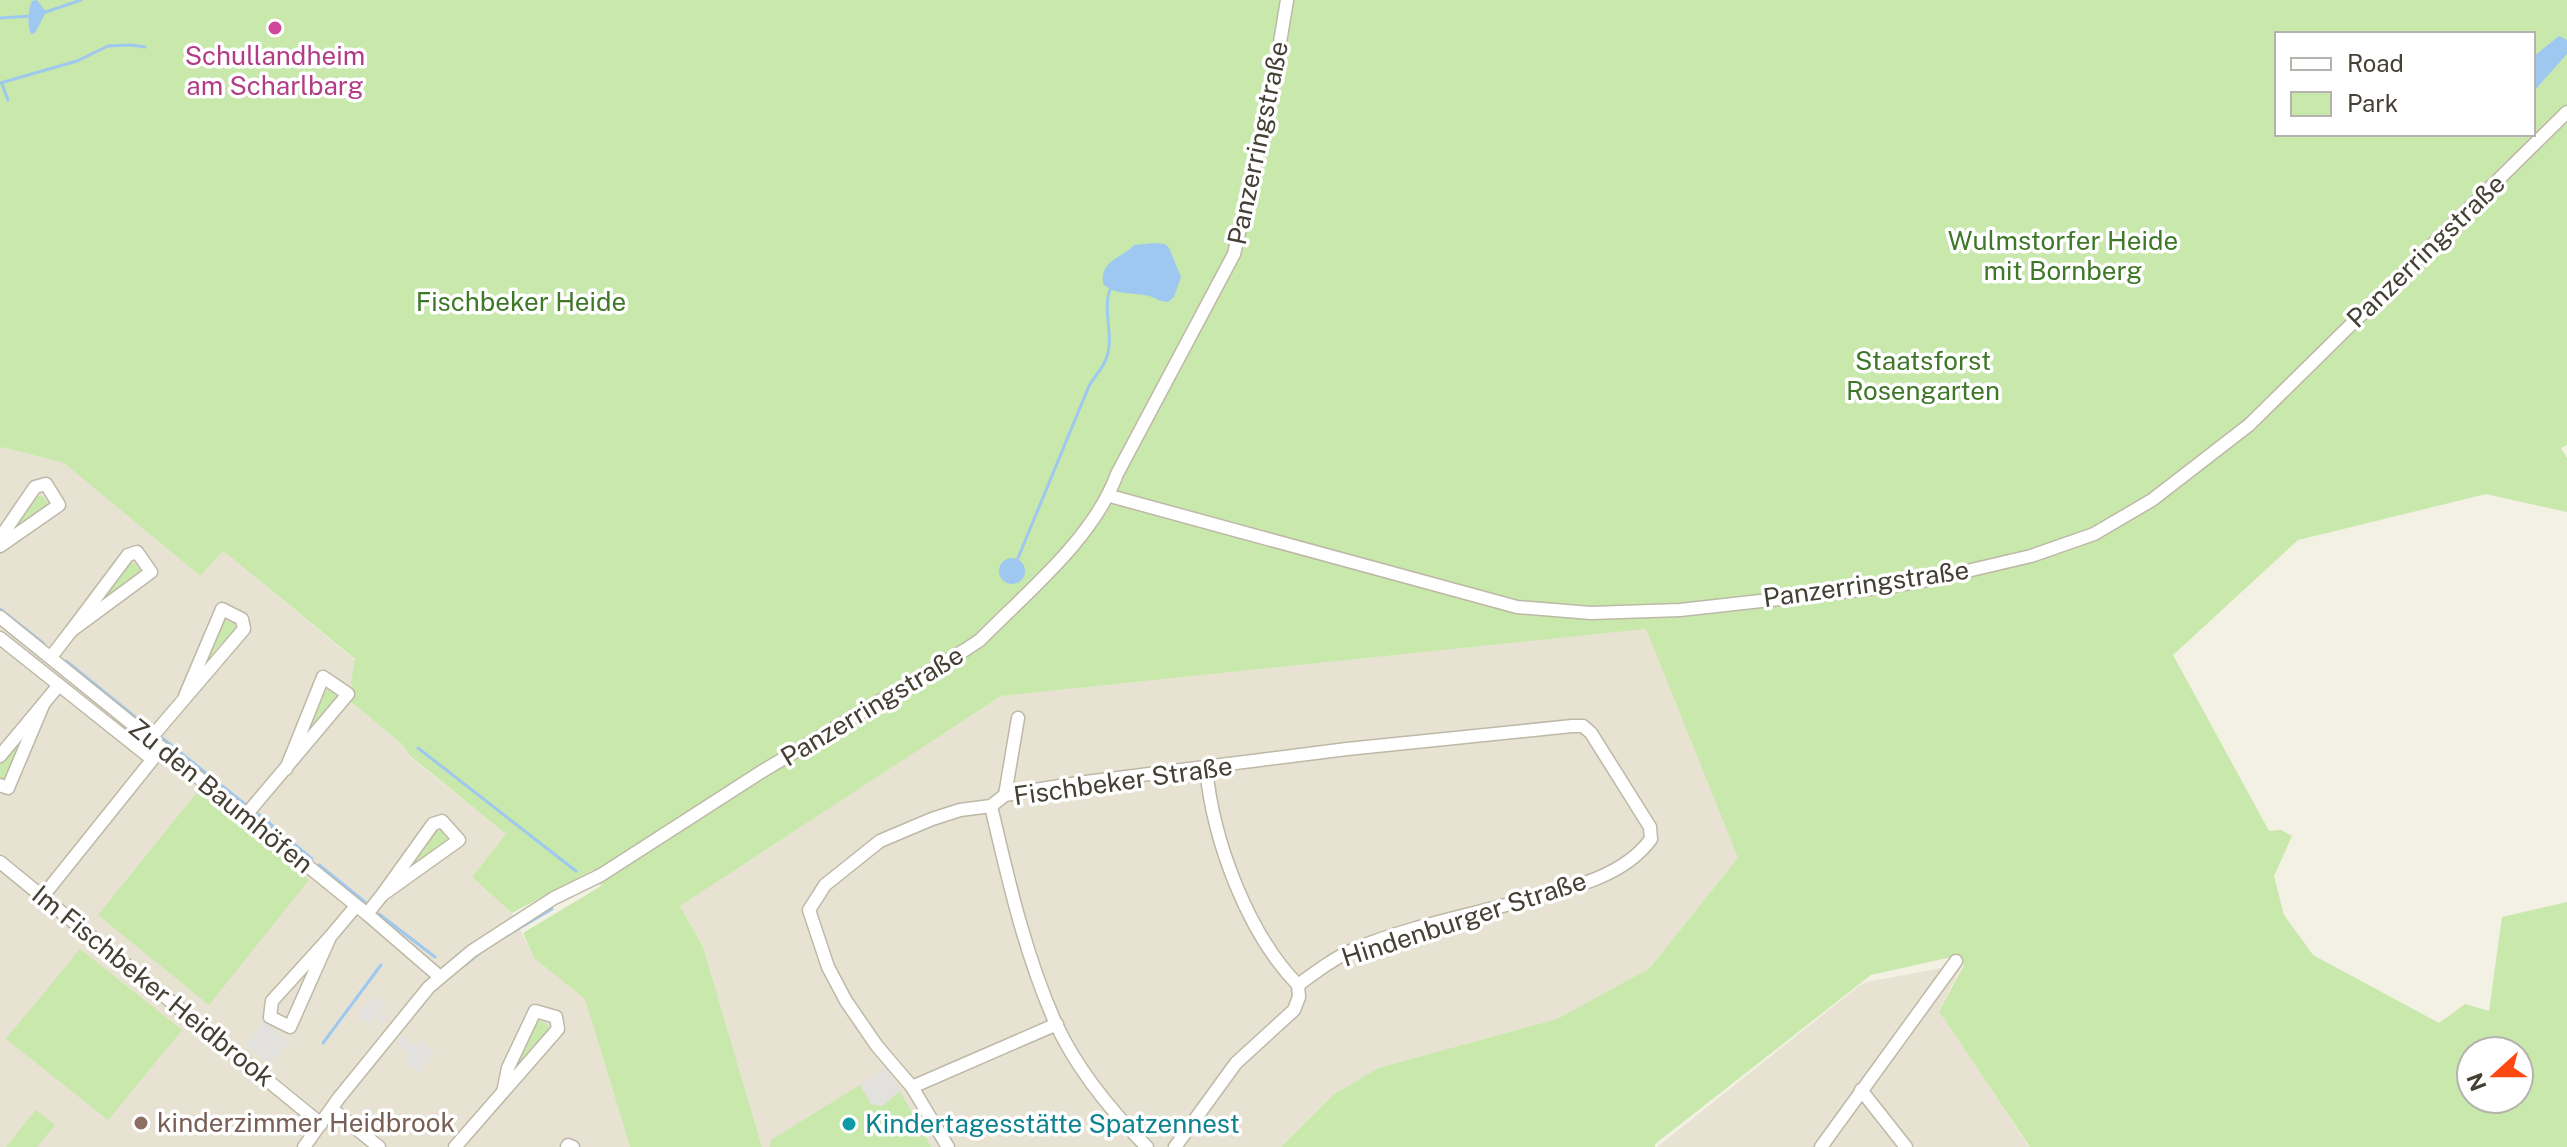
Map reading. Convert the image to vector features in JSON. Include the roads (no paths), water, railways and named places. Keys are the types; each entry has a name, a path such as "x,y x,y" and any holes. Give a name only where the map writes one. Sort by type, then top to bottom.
{"street":[{"name":"Panzerringstraße","path":"321,1124 440,977 504,929 554,898 601,875 761,772 980,640 1064,555 1110,496 1117,474 1234,254 1271,97 1287,0"},
{"name":"Panzerringstraße","path":"1110,496 1517,607 1591,613 1680,610 1887,587 2031,556 2094,534 2152,500 2240,432 2567,112"},
{"path":"0,538 35,487 46,484 59,505 0,546"},
{"path":"51,657 128,555 137,552 151,572 71,631"},
{"path":"43,896 152,759 156,744 185,696 222,609 242,619 244,629 185,696"},
{"name":"Zu den Baumhöfen","path":"0,617 362,910 440,977"},
{"name":"Zu den Baumhöfen","path":"0,638 152,759"},
{"path":"245,816 286,769 348,694 323,677 286,769"},
{"path":"0,756 59,685"},
{"path":"0,785 8,788 43,705"},
{"path":"1005,795 1018,718"},
{"name":"Fischbeker Straße","path":"912,1087 877,1046 846,1001 828,967 809,910 825,885 880,841 960,810 991,806 1005,795 1078,783 1347,749 1583,726"},
{"name":"Hindenburger Straße","path":"1298,985 1334,959 1358,948 1570,887 1612,871 1642,851 1651,839 1650,827 1591,733 1583,726"},
{"path":"1175,1147 1236,1063 1285,1020 1294,1010 1299,997 1298,985 1283,970 1266,943 1233,876 1217,829 1206,768"},
{"path":"991,806 1012,893 1057,1024 1089,1079 1147,1147"},
{"path":"330,937 290,1027 270,1017 272,1001 330,937 459,840 442,821 433,824 382,895"},
{"name":"Im Fischbeker Heidbrook","path":"0,862 321,1124"},
{"path":"1821,1147 1956,961"},
{"path":"455,1147 558,1029 556,1017 535,1011 508,1068 504,1088"},
{"path":"948,1147 912,1087 1057,1024"},
{"path":"1861,1090 1906,1147"},
{"path":"332,1109 379,1147"},
{"path":"304,1147 321,1124"}],"water":[{"path":"37,0 46,12 35,33 31,34 30,9 32,1"},
{"path":"2559,36 2567,40 2567,54 2535,90 2535,55"},
{"path":"1165,244 1169,248 1181,277 1174,297 1168,302 1119,292 1103,284 1105,269 1113,260 1134,245"},
{"path":"1012,558 1022,561 1025,571 1022,581 1012,584 1002,581 999,571 1002,561"}],"waterway":[{"path":"43,13 81,0"},
{"path":"0,18 32,16"},
{"path":"0,83 77,61 108,46 145,47"},
{"path":"2,84 8,100"},
{"path":"1018,558 1089,386 1106,359 1110,290"},
{"path":"0,609 43,643"},
{"path":"66,661 145,725"},
{"path":"162,738 246,805"},
{"path":"418,748 576,871"},
{"path":"258,814 312,859"},
{"path":"319,865 365,902"},
{"path":"501,939 552,909"},
{"path":"379,914 435,957"},
{"path":"466,964 481,952"},
{"path":"323,1043 381,965"}],"place":[{"name":"Schullandheim am Scharlbarg","path":"275,28"},
{"name":"kinderzimmer Heidbrook","path":"141,1123"},
{"name":"Kindertagesstätte Spatzennest","path":"849,1124"}],"park label":[{"name":"Wulmstorfer Heide mit Bornberg","path":"2063,256"},
{"name":"Fischbeker Heide","path":"521,302"},
{"name":"Staatsforst Rosengarten","path":"1923,376"}]}
